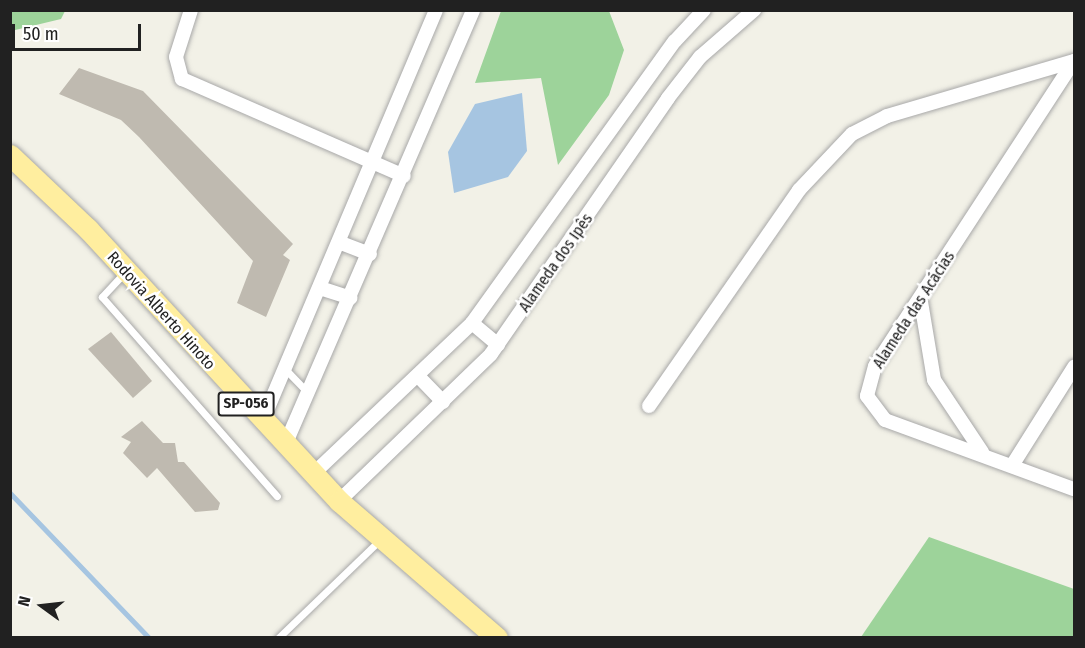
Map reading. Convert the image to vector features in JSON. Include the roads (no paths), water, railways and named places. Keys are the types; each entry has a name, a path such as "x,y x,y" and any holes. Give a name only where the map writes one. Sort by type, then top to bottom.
{"main road":[{"name":"Rodovia Alberto Hinoto","path":"10,155 125,272 262,422 339,501 497,638"}],"street":[{"path":"191,10 176,57 182,79 404,176"},
{"path":"262,422 287,372 323,289 376,163 436,10"},
{"path":"285,445 404,176 473,10"},
{"name":"Alameda dos Ipês","path":"313,474 472,323 675,41 704,10"},
{"name":"Alameda dos Ipês","path":"339,501 443,402 498,345 668,98 700,57 754,10"},
{"path":"649,406 799,190 852,134 887,116 1074,61"},
{"name":"Alameda das Acácias","path":"1074,61 921,302 875,366 867,396 885,420 982,452 1074,489"},
{"path":"341,243 370,254"},
{"path":"323,289 351,298"},
{"path":"921,302 933,380 982,452"},
{"path":"472,323 498,345"},
{"path":"1013,464 1074,368"},
{"path":"418,376 443,402"}],"lane":[{"path":"125,272 102,297 278,496"},
{"path":"287,372 308,393"},
{"path":"278,638 382,538"}],"water":[{"path":"522,93 527,151 508,177 454,193 448,152 475,104"}],"waterway":[{"path":"10,493 149,638"}]}
